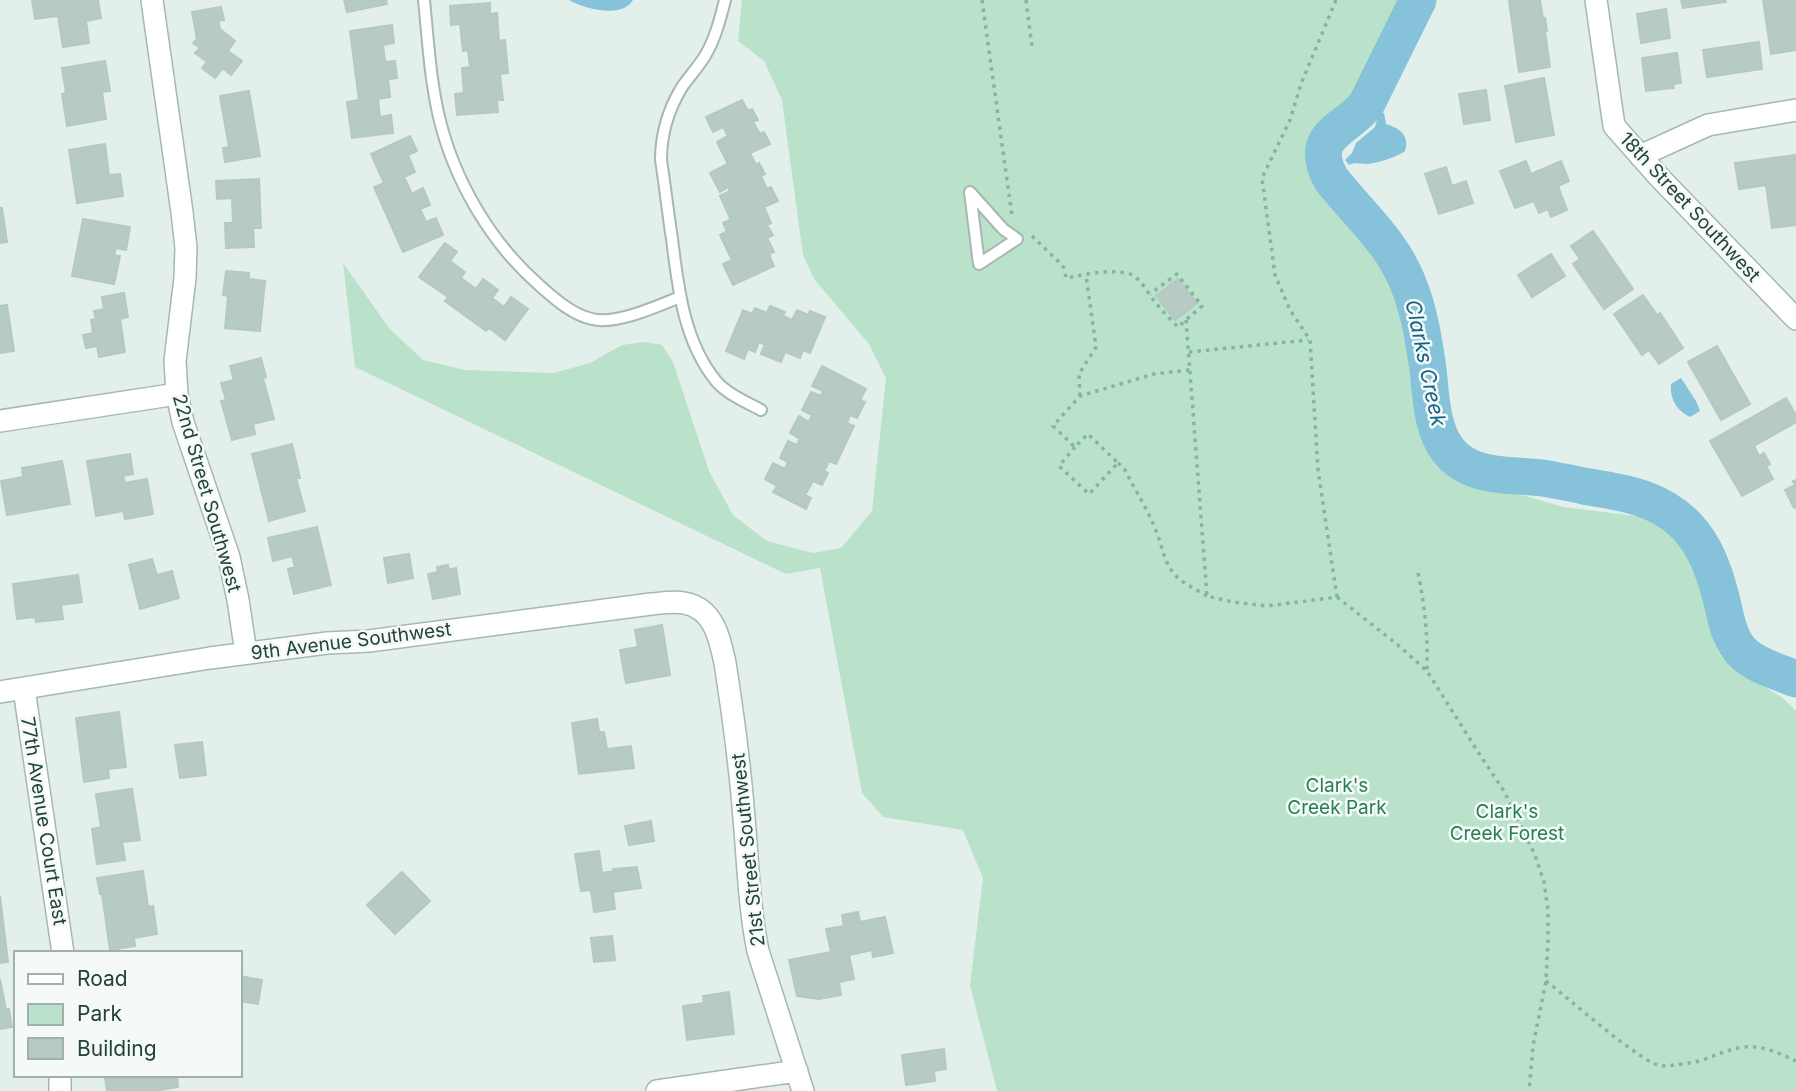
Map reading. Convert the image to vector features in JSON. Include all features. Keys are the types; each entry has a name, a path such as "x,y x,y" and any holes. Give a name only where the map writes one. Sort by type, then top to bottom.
{"street":[{"name":"22nd Street Southwest","path":"152,0 186,248 175,362 177,394 229,557 246,653"},
{"name":"18th Street Southwest","path":"1596,0 1614,126 1660,178 1796,319"},
{"path":"1640,156 1708,125 1796,110"},
{"path":"0,421 177,394"},
{"name":"9th Avenue Southwest","path":"0,692 246,653 369,641 651,604 687,603 701,610"},
{"name":"21st Street Southwest","path":"701,610 718,633 726,663 744,817 751,910 758,951 800,1081"},
{"name":"77th Avenue Court East","path":"24,689 63,951"},
{"path":"657,1091 800,1081"}],"lane":[{"path":"424,0 438,116 448,148 464,186 507,252 554,298 593,320 615,319 644,312 680,297"},
{"path":"724,0 718,29 705,57 682,87 670,109 661,142 661,160 680,297 700,357 718,383 736,397 761,410"},
{"path":"970,192 1003,229 1017,239 979,264 970,192"}],"path":[{"path":"982,0 1013,220"},
{"path":"1027,0 1032,47"},
{"path":"1336,0 1301,84 1290,120 1262,178 1275,275 1290,310 1310,340 1318,470 1337,597 1427,671 1504,791 1535,855 1544,882 1548,910 1546,981 1533,1046 1529,1091"},
{"path":"1032,236 1061,264 1066,278 1105,272 1128,273 1141,282 1150,294 1178,327 1202,306 1177,274 1150,294"},
{"path":"1080,396 1079,374 1096,347 1086,275"},
{"path":"1186,320 1207,596"},
{"path":"1189,352 1310,340"},
{"path":"1075,447 1053,426 1080,396 1154,374 1190,370"},
{"path":"1118,463 1089,494 1059,466 1088,434 1124,468 1157,532 1163,555 1173,573 1186,584 1207,596 1233,603 1268,606 1337,597"},
{"path":"1418,573 1428,638 1427,671"},
{"path":"1546,981 1605,1029 1660,1066 1697,1062 1722,1051 1747,1046 1796,1061"}],"green space":[{"name":"Clark's Creek Park","path":"742,0 1409,0 1363,94 1352,108 1328,125 1313,142 1310,160 1313,173 1330,204 1361,241 1401,300 1427,432 1441,458 1466,478 1481,483 1563,507 1644,517 1666,527 1683,546 1697,573 1714,643 1721,657 1784,699 1796,711 1796,1091 997,1091 970,985 983,878 963,830 883,817 862,793 820,568 786,574 355,367 343,263 389,328 423,360 465,370 554,373 590,363 622,345 644,342 662,345 673,362 709,471 733,515 767,541 813,553 841,548 872,511 886,378 869,344 814,279 803,255 782,100 764,61 738,41"}],"water":[{"path":"569,0 633,0 627,6 612,11 593,9"},
{"path":"1379,112 1384,113 1386,124 1405,136 1405,151 1370,164 1349,165 1345,160 1356,143 1375,127"},
{"path":"1681,378 1700,411 1690,417 1675,404 1672,394 1671,384"}],"building":[{"path":"32,0 98,0 101,18 86,21 89,43 63,47 58,16 35,19"},
{"path":"344,0 386,0 387,4 347,12"},
{"path":"1540,0 1547,31 1550,67 1519,72 1509,1"},
{"path":"1681,0 1725,0 1726,2 1683,8"},
{"path":"1763,0 1796,0 1796,50 1771,54"},
{"path":"490,3 490,14 497,13 499,41 505,40 508,73 500,74 503,100 497,100 498,112 457,115 455,94 464,93 462,68 470,67 468,50 463,51 460,24 451,25 450,6"},
{"path":"221,7 224,20 218,21 220,29 235,41 228,51 242,61 231,75 223,68 215,78 202,68 207,62 195,53 200,48 193,43 197,39 192,12"},
{"path":"1666,9 1670,38 1641,43 1637,14"},
{"path":"392,25 394,43 383,45 385,62 395,61 397,78 388,79 390,97 378,99 380,117 391,115 393,133 352,138 347,102 359,100 350,31"},
{"path":"1759,42 1762,69 1707,77 1703,50"},
{"path":"1677,53 1681,83 1673,84 1674,88 1646,91 1642,58"},
{"path":"105,61 110,91 102,92 106,119 67,126 62,94 66,93 62,68"},
{"path":"1544,78 1554,135 1516,142 1505,86"},
{"path":"1486,90 1490,120 1464,124 1459,94"},
{"path":"249,91 260,156 225,162 223,148 229,147 220,96"},
{"path":"742,100 748,111 752,109 758,120 753,122 760,134 764,132 770,144 750,153 765,174 761,176 767,189 771,187 778,201 764,207 771,223 767,225 773,235 767,238 774,252 769,254 774,266 733,285 723,264 732,260 720,235 727,231 723,223 740,215 730,218 720,196 730,191 728,187 720,192 710,173 728,164 717,142 728,136 723,127 713,132 706,117"},
{"path":"410,136 417,151 408,155 415,172 404,177 412,194 423,188 430,205 420,209 426,222 436,218 443,235 403,252 374,187 384,183 371,154"},
{"path":"105,144 109,175 120,174 123,196 77,203 69,150"},
{"path":"1796,155 1796,225 1772,228 1766,185 1739,189 1735,163"},
{"path":"1526,161 1531,174 1561,161 1569,181 1558,186 1567,210 1551,217 1548,209 1539,213 1534,201 1515,208 1500,171"},
{"path":"1446,167 1452,186 1466,181 1473,203 1439,214 1425,174"},
{"path":"259,179 261,228 253,228 254,247 226,248 225,223 233,223 232,198 217,199 216,181"},
{"path":"0,208 7,242 0,243"},
{"path":"83,219 130,227 126,250 116,248 114,255 120,256 114,284 72,276"},
{"path":"1593,231 1633,289 1604,309 1573,264 1580,259 1571,246"},
{"path":"445,243 457,252 450,261 465,272 461,278 476,289 483,279 498,290 492,298 504,307 511,297 528,309 505,340 489,328 486,331 445,301 448,297 419,277"},
{"path":"1551,254 1565,276 1532,297 1518,275"},
{"path":"226,271 249,273 249,279 265,281 260,331 225,328 228,296 223,295"},
{"path":"1178,279 1197,303 1175,320 1156,296"},
{"path":"124,293 128,317 120,319 125,352 99,357 97,346 86,348 83,335 93,333 91,320 96,319 94,311 104,309 102,297"},
{"path":"1643,295 1657,315 1660,313 1683,348 1659,364 1649,350 1642,355 1614,314"},
{"path":"7,305 14,351 0,353 0,306"},
{"path":"770,306 785,312 783,316 792,320 797,310 808,315 810,311 825,317 810,353 803,350 800,358 785,352 781,362 761,354 765,345 759,342 755,352 748,349 744,359 726,351 743,310 752,314 755,308 767,313"},
{"path":"1717,346 1750,404 1721,420 1688,362"},
{"path":"261,358 266,377 263,378 274,419 253,424 255,434 232,440 221,401 226,400 221,383 234,380 230,366"},
{"path":"822,366 866,389 860,400 865,402 857,418 850,415 847,423 854,426 836,464 829,461 824,471 828,473 822,485 813,481 805,495 811,498 806,509 773,492 777,486 765,479 773,463 785,469 788,462 780,458 788,441 797,445 800,439 790,433 799,416 809,422 812,415 802,410 811,392 821,396 823,391 812,386"},
{"path":"1786,398 1796,415 1796,422 1754,446 1759,456 1764,453 1770,464 1766,466 1773,479 1742,496 1710,441"},
{"path":"292,444 300,478 296,478 305,511 269,521 252,454"},
{"path":"130,454 133,474 123,476 125,483 147,479 153,514 125,519 123,511 96,516 87,461"},
{"path":"62,461 70,504 7,515 1,481 23,477 22,468"},
{"path":"1796,480 1794,508 1785,490 1795,485 1793,481"},
{"path":"317,527 331,585 294,594 288,569 295,567 292,556 273,561 268,538"},
{"path":"409,554 413,578 388,583 384,558"},
{"path":"152,559 157,575 172,571 179,598 140,609 129,565"},
{"path":"448,565 449,570 456,568 460,594 433,599 428,574 438,572 437,567"},
{"path":"78,575 82,602 61,605 63,619 36,622 35,617 17,619 13,584"},
{"path":"662,625 670,675 626,683 620,650 638,647 635,630"},
{"path":"119,712 126,767 108,769 109,778 84,782 76,718"},
{"path":"597,719 599,732 604,732 607,749 631,746 634,768 579,774 572,723"},
{"path":"202,742 206,775 180,778 175,745"},
{"path":"132,789 140,840 122,842 125,860 97,864 92,829 101,827 96,794"},
{"path":"651,821 654,841 629,845 625,826"},
{"path":"599,851 602,873 637,867 641,888 613,892 615,909 594,912 591,890 581,891 575,854"},
{"path":"143,871 148,907 153,906 157,934 134,938 135,946 110,950 97,878"},
{"path":"402,872 430,901 395,934 367,905"},
{"path":"0,896 8,962 0,963"},
{"path":"858,912 860,922 885,917 893,953 873,957 872,950 849,955 854,979 839,982 841,995 819,999 797,996 789,960 831,952 826,929 844,926 842,915"},
{"path":"612,936 615,960 594,962 591,938"},
{"path":"242,976 262,980 258,1004 242,1001"},
{"path":"0,979 12,1027 0,1029"},
{"path":"729,992 734,1034 687,1040 683,1006 704,1003 703,996"},
{"path":"944,1049 946,1069 934,1071 935,1081 906,1085 902,1055"},
{"path":"177,1077 178,1087 154,1091 107,1091 105,1078"}],"waterway":[{"name":"Clarks Creek","path":"1418,0 1367,103 1333,134 1324,152 1331,179 1376,231 1404,274 1419,320 1433,411 1442,441 1457,459 1479,471 1547,479 1636,496 1665,509 1688,528 1704,551 1715,577 1730,632 1739,649 1755,662 1796,679"}],"park label":[{"name":"Clark's Creek Forest","path":"1507,822"}]}
